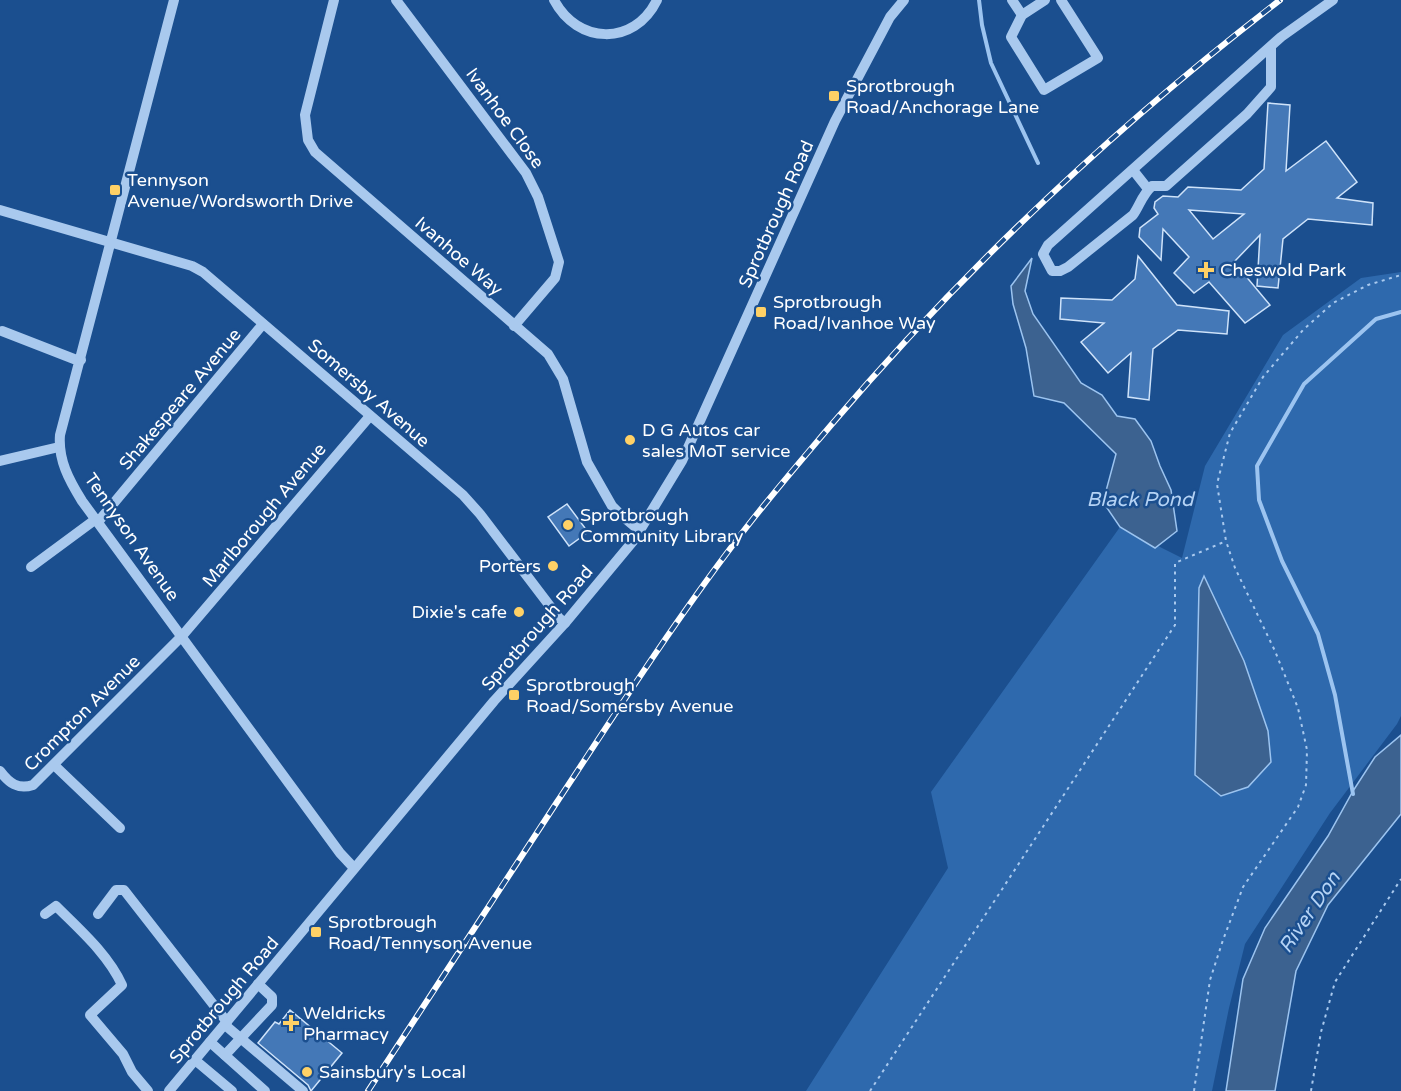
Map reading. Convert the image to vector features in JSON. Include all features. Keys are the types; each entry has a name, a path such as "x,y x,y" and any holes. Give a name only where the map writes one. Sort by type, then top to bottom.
{"street":[{"name":"Tennyson Avenue","path":"174,0 60,435 61,459 73,487 97,521 340,853 354,868"},
{"name":"Ivanhoe Way","path":"334,0 305,115 308,140 315,152 548,354 563,379 587,462 612,506 640,531"},
{"name":"Ivanhoe Close","path":"396,0 526,173 538,197 559,262 558,271 555,278 514,326"},
{"path":"554,0 567,19 576,26 602,35 616,33 641,22 657,0"},
{"name":"Sprotbrough Road","path":"169,1091 494,701 565,623 640,531 682,461 835,121 890,17 904,0"},
{"path":"1012,0 1022,15"},
{"path":"1046,0 1022,15 1011,37 1044,90 1098,58 1061,0"},
{"path":"1270,48 1271,87 1247,114 1166,186 1152,186 1143,194 1140,205 1133,215 1068,267 1052,271 1043,254 1048,245 1281,37 1333,0"},
{"path":"1133,170 1149,189"},
{"name":"Somersby Avenue","path":"0,210 192,266 203,272 463,495 565,623"},
{"name":"Shakespeare Avenue","path":"31,567 97,521 263,324"},
{"path":"2,331 81,360"},
{"name":"Marlborough Avenue","path":"182,636 370,416"},
{"path":"0,461 59,447"},
{"name":"Crompton Avenue","path":"2,778 16,787 25,788 33,785 182,636"},
{"path":"54,765 120,828"},
{"path":"98,914 116,890 124,890 226,1024 303,1091"},
{"path":"45,914 56,906 89,939 118,976 122,985 90,1015 123,1054 132,1071 148,1091"},
{"path":"225,1055 272,1005 272,997 258,984"},
{"path":"210,1042 266,1091"},
{"path":"195,1060 232,1091"}],"path":[{"path":"1194,1091 1210,980 1223,940 1243,887 1298,807 1306,785 1307,750 1298,708 1275,651 1235,568 1226,541 1217,484 1230,433 1263,377 1303,330 1333,303 1368,285 1401,276"},
{"path":"870,1091 1175,625 1175,563 1226,541"},
{"path":"1311,1091 1321,1032 1335,982 1401,879"}],"shaded area":[{"path":"1401,272 1401,716 1330,813 1245,944 1212,1091 806,1091 948,868 931,792 1120,527 1182,558 1205,466 1283,335 1361,278","holes":["1204,577 1244,661 1268,731 1270,763 1199,588"]}],"water":[{"name":"Black Pond","path":"1032,258 1025,291 1033,314 1081,383 1102,395 1117,416 1135,419 1151,441 1171,490 1177,531 1155,548 1120,527 1103,502 1116,454 1064,403 1034,396 1026,348 1013,304 1011,286"},
{"path":"1204,576 1244,661 1268,731 1271,762 1248,787 1221,796 1195,775 1199,588"},
{"name":"River Don","path":"1401,735 1401,814 1328,905 1296,971 1275,1091 1226,1091 1243,979 1265,928 1328,836 1375,757"}],"building":[{"path":"1268,103 1290,105 1286,171 1326,141 1357,182 1337,198 1373,203 1372,225 1308,219 1283,239 1278,288 1257,286 1260,235 1234,262 1270,305 1245,323 1209,282 1194,293 1174,273 1189,257 1163,229 1161,260 1139,237 1140,228 1158,214 1154,208 1155,202 1163,196 1178,197 1188,187 1241,190 1264,169","holes":["1189,210 1244,214 1213,239"]},
{"path":"1138,256 1177,305 1229,311 1227,334 1178,330 1153,349 1149,400 1128,397 1131,353 1108,373 1081,342 1104,323 1060,319 1061,298 1112,300 1135,279"},
{"name":"Sprotbrough Community Library","path":"567,504 588,532 569,546 548,517"},
{"name":"Sainsbury's Local","path":"290,1010 342,1053 311,1091 308,1085 258,1043 275,1022 279,1024"}],"waterway":[{"path":"979,0 991,63 1038,163"},
{"path":"1353,794 1335,695 1318,634 1282,561 1259,500 1257,466 1304,384 1376,319 1401,312"}],"railway":[{"path":"368,1091 667,637 712,573 783,482 883,366 989,254 1045,200 1160,97 1280,0"}],"place":[{"name":"Sprotbrough Road/Anchorage Lane","path":"834,96"},
{"name":"Tennyson Avenue/Wordsworth Drive","path":"115,190"},
{"name":"Cheswold Park","path":"1206,270"},
{"name":"Sprotbrough Road/Ivanhoe Way","path":"761,312"},
{"name":"D G Autos car sales MoT service","path":"630,440"},
{"name":"Sprotbrough Community Library","path":"568,525"},
{"name":"Porters","path":"553,566"},
{"name":"Dixie's cafe","path":"519,612"},
{"name":"Sprotbrough Road/Somersby Avenue","path":"514,695"},
{"name":"Sprotbrough Road/Tennyson Avenue","path":"316,932"},
{"name":"Weldricks Pharmacy","path":"291,1023"},
{"name":"Sainsbury's Local","path":"307,1072"}]}
